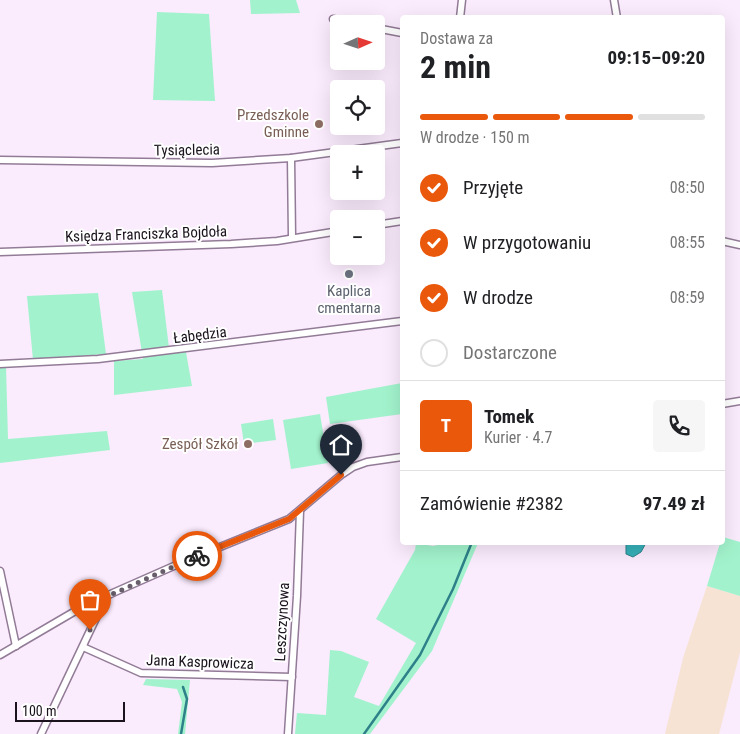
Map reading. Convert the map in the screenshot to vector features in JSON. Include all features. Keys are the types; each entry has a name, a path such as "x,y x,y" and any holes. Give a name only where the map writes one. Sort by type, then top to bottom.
{"street":[{"path":"460,15 462,0"},
{"path":"614,0 616,15"},
{"path":"385,30 400,33"},
{"name":"Tysiąclecia","path":"0,160 212,163 291,158 400,143"},
{"path":"291,158 292,238"},
{"path":"385,224 400,221"},
{"name":"Księdza Franciszka Bojdoła","path":"0,252 222,245 277,241 330,232"},
{"path":"725,242 740,245"},
{"name":"Łabędzia","path":"0,364 98,360 400,321"},
{"path":"725,403 740,400"},
{"path":"0,655 77,610 183,562 289,519 300,512 315,497 353,467 367,462 400,457"},
{"name":"Leszczynowa","path":"288,734 300,512"},
{"path":"0,571 16,646"},
{"path":"41,734 106,597"},
{"name":"Jana Kasprowicza","path":"83,647 141,673 292,677"}],"shaded area":[{"path":"707,586 740,596 740,652 719,734 665,734 683,658"}],"green space":[{"path":"250,0 296,0 300,13 251,14"},
{"path":"157,12 209,14 215,101 153,100"},
{"path":"162,290 169,348 186,352 192,386 114,395 114,361 143,359 132,292"},
{"path":"98,293 106,354 33,360 27,296"},
{"path":"0,364 6,366 8,439 107,431 110,450 0,463"},
{"path":"400,383 400,414 330,424 326,397"},
{"path":"320,414 328,463 291,469 283,420"},
{"path":"273,419 276,440 244,444 241,424"},
{"path":"725,538 740,542 740,596 707,586 719,545 725,545"},
{"path":"416,545 477,545 432,651 370,734 295,734 297,713 326,715 330,650 341,651 369,662 354,697 379,706 416,643 376,619 415,550"},
{"path":"146,679 190,680 185,734 178,734 182,702 177,689 143,685"}],"water":[{"path":"626,545 645,545 641,552 633,557 626,554"}],"waterway":[{"path":"364,734 420,655 453,589 471,545"},
{"path":"181,734 187,699 183,687"}],"way so far":[{"path":"90,630 106,597 197,556"}],"place":[{"name":"Przedszkole Gminne","path":"319,124"},
{"name":"Kaplica cmentarna","path":"349,274"},
{"name":"Zespół Szkół","path":"248,444"}],"route":[{"path":"197,556 289,519 300,512 308,502 341,475"}]}
